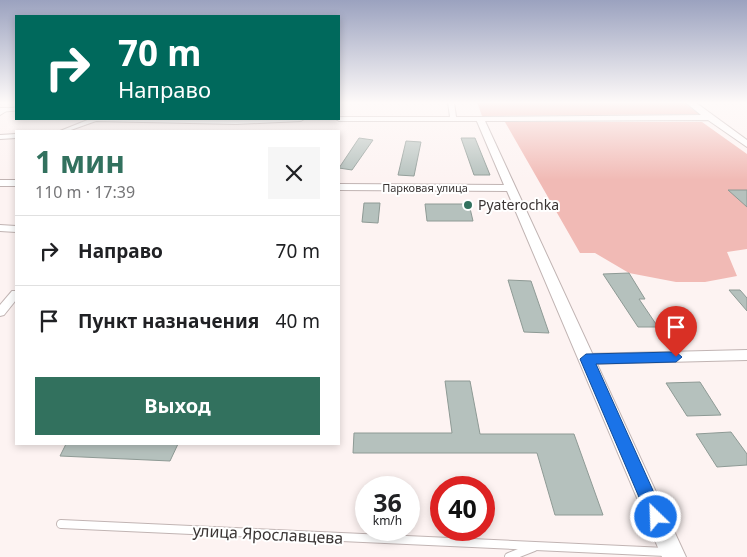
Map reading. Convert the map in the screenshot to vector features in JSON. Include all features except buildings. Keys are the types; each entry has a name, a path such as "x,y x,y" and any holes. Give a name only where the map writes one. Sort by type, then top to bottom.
{"street":[{"path":"484,128 586,359 677,555"},
{"path":"725,128 747,144"},
{"path":"0,137 15,136"},
{"path":"0,183 15,183"},
{"name":"Парковая улица","path":"340,188 510,188"},
{"path":"0,228 15,229"},
{"path":"0,312 15,295"},
{"path":"586,359 747,355"}],"lane":[{"name":"улица Ярославцева","path":"60,524 536,546 677,555"},
{"path":"509,557 536,546"}],"shaded area":[{"path":"508,128 710,128 747,154 747,249 727,252 737,276 705,282 676,282 629,273 595,253 580,253"}],"place":[{"name":"Pyaterochka","path":"468,205"}],"route":[{"path":"656,517 586,359 676,357"}]}
